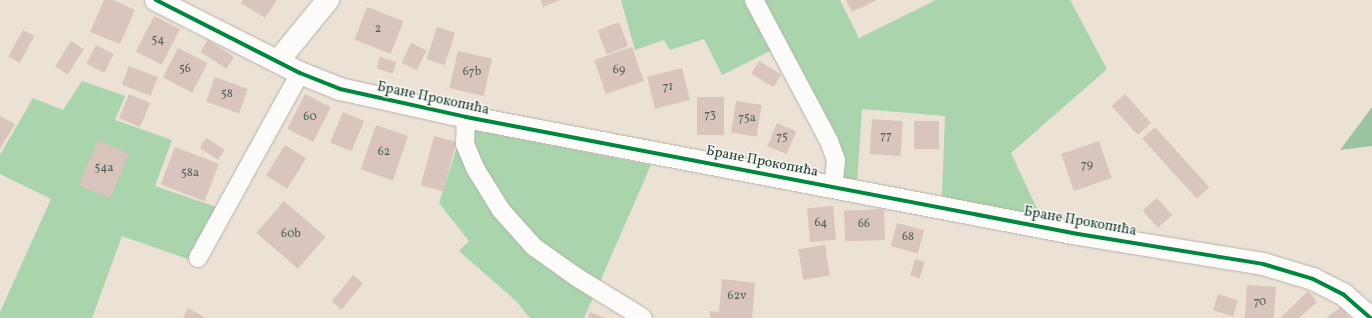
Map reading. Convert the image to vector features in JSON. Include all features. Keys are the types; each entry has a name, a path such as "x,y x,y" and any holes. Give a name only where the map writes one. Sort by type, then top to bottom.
{"street":[{"name":"Бране Прокопића","path":"156,0 300,73 340,89 466,117 1078,234 1263,264 1313,279 1344,295 1370,318"},
{"path":"278,61 328,0"},
{"name":"Бране Прокопића","path":"754,0 829,141 836,160 833,187"},
{"path":"198,258 300,73"},
{"name":"Бране Прокопића","path":"466,117 464,144 475,168 501,210 534,247 578,278 644,318"}],"green space":[{"path":"621,0 840,0 859,38 936,0 1070,0 1107,69 1011,153 1041,217 942,196 945,116 862,109 857,183 829,178 828,152 770,51 722,75 704,39 670,50 664,40 635,50"},
{"path":"82,81 125,96 115,120 172,140 155,186 228,211 193,261 122,236 92,318 0,318 0,312 51,199 0,174 0,155 33,98 63,110"},
{"path":"1372,107 1372,146 1340,150"},
{"path":"463,128 651,165 584,318 530,318 516,301 459,251 469,241 439,203"}],"building":[{"path":"104,0 113,0 135,10 120,44 90,32"},
{"path":"243,0 277,0 265,18 241,3"},
{"path":"541,0 560,0 543,7"},
{"path":"846,0 877,0 852,12"},
{"path":"367,7 403,21 391,54 354,40"},
{"path":"154,16 180,29 162,65 136,52"},
{"path":"619,22 628,46 607,55 598,30"},
{"path":"437,27 455,33 445,65 426,59"},
{"path":"23,30 34,36 20,63 8,56"},
{"path":"208,40 234,57 226,69 200,52"},
{"path":"71,41 84,49 68,74 55,66"},
{"path":"411,43 426,50 417,70 402,63"},
{"path":"96,45 114,54 104,73 86,64"},
{"path":"632,47 644,81 606,94 594,60"},
{"path":"178,48 207,63 192,92 163,77"},
{"path":"458,51 492,59 484,96 449,88"},
{"path":"380,57 396,62 393,73 376,68"},
{"path":"759,61 781,74 774,87 751,74"},
{"path":"129,66 158,77 151,96 122,85"},
{"path":"682,68 690,100 655,109 647,77"},
{"path":"215,77 248,89 239,113 206,101"},
{"path":"129,94 150,103 140,127 119,118"},
{"path":"305,94 331,107 313,142 287,129"},
{"path":"1125,94 1151,123 1138,135 1112,106"},
{"path":"697,97 724,97 724,135 697,135"},
{"path":"736,101 762,105 757,137 731,133"},
{"path":"343,112 364,121 351,151 330,142"},
{"path":"0,116 15,124 0,149"},
{"path":"872,119 903,121 900,156 870,154"},
{"path":"914,121 939,121 939,149 914,149"},
{"path":"777,123 796,131 787,154 767,146"},
{"path":"376,125 408,136 393,181 361,169"},
{"path":"1155,127 1209,187 1197,199 1142,138"},
{"path":"434,136 456,142 443,191 421,185"},
{"path":"206,138 225,150 218,160 200,148"},
{"path":"98,140 129,153 110,198 79,185"},
{"path":"1099,141 1112,178 1074,191 1061,154"},
{"path":"285,145 306,158 287,189 266,176"},
{"path":"175,147 219,164 205,201 161,184"},
{"path":"1157,198 1172,215 1158,228 1143,210"},
{"path":"284,201 326,237 298,269 256,233"},
{"path":"833,206 836,240 810,242 807,208"},
{"path":"884,209 885,240 845,241 844,210"},
{"path":"897,223 924,230 918,253 891,246"},
{"path":"825,245 830,276 803,280 798,249"},
{"path":"915,259 925,262 920,278 910,275"},
{"path":"353,275 363,283 342,310 332,301"},
{"path":"722,279 755,283 752,318 710,318 710,311 719,312"},
{"path":"1247,285 1276,287 1274,318 1245,318"},
{"path":"1308,291 1317,302 1299,318 1280,318"},
{"path":"1218,294 1238,300 1233,316 1213,310"},
{"path":"1341,307 1350,318 1326,318"},
{"path":"188,308 206,318 183,318"},
{"path":"590,312 605,318 588,318"}],"cycle path":[{"path":"156,0 300,73 340,89 466,117 1078,234 1263,264 1313,279 1344,295 1370,318"}]}
